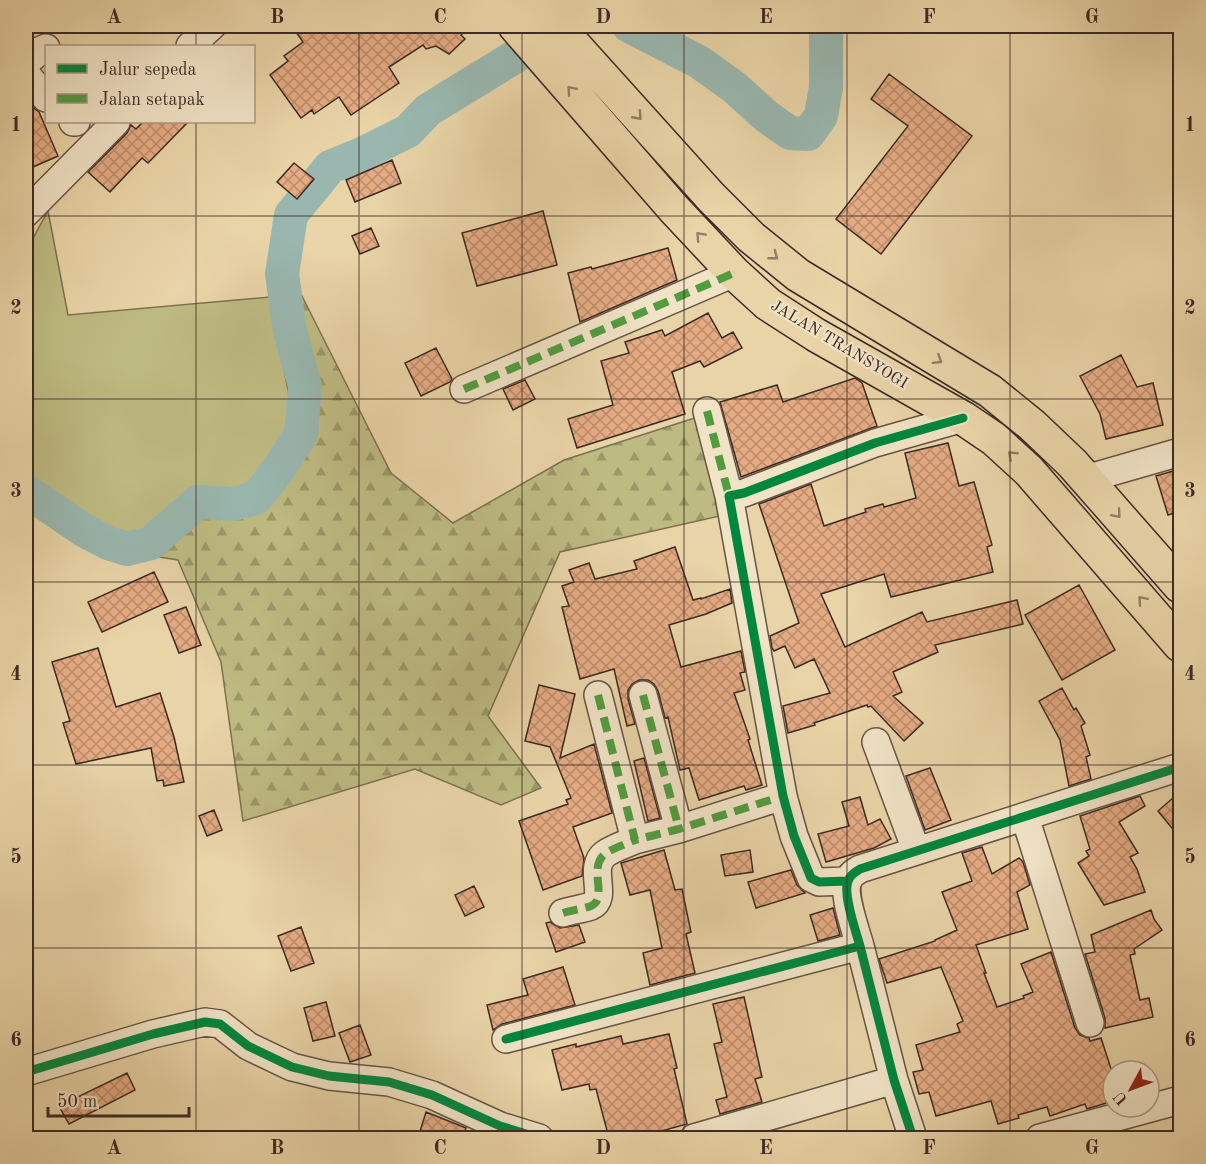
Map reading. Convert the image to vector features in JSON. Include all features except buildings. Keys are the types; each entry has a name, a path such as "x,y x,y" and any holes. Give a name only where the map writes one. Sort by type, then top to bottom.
{"highway":[{"name":"JALAN TRANSYOGI","path":"515,26 674,209 734,273 778,310 816,335 963,418 994,439 1029,471 1180,645"},
{"path":"557,26 711,197 751,237 798,275 990,392 1032,425 1086,479 1180,586"},
{"path":"875,367 892,331"}],"street":[{"path":"191,45 212,26"},
{"path":"26,63 45,48"},
{"path":"26,74 45,97"},
{"path":"26,213 115,123"},
{"path":"464,389 734,273"},
{"path":"707,411 729,496 783,796 794,836 811,878 819,882 847,881 860,869 1180,767"},
{"path":"729,496 744,493 875,443 963,418"},
{"path":"1086,479 1180,452"},
{"path":"598,695 635,840"},
{"path":"643,695 679,829"},
{"path":"876,742 916,850"},
{"path":"563,913 592,906 599,898 596,868 606,853 635,840 679,829 783,796"},
{"path":"1025,817 1090,1023"},
{"path":"847,881 847,897 894,1080 913,1138"},
{"path":"506,1039 860,946"},
{"path":"26,1072 153,1034 205,1022 220,1024 248,1046 292,1066 329,1076 389,1082 432,1095 500,1126 539,1138"},
{"path":"694,1138 894,1080"},
{"path":"1040,1138 1180,1100"}],"green space":[{"path":"48,211 68,315 270,297 297,432 246,493 188,503 146,555 88,546 26,497 26,251"},
{"path":"301,294 391,473 453,523 564,460 704,415 733,513 560,552 488,716 541,788 501,805 415,769 243,821 221,662 178,560 146,555 188,503 246,493 296,432 270,297"}],"waterway":[{"path":"629,26 699,62 734,87 766,116 790,133 808,134 821,116 826,87 826,26"},
{"path":"26,491 85,531 108,543 127,549 151,543 198,502 233,504 256,498 278,470 301,434 305,386 290,331 282,274 291,215 330,167 408,131 428,110 516,56"}],"marked path":[{"path":"464,389 734,273"},
{"path":"707,411 729,496"},
{"path":"598,695 635,840 679,829 783,796"},
{"path":"643,695 679,829"},
{"path":"563,913 588,907 596,902 599,890 597,874 600,860 608,852 635,840"}],"cycle path":[{"path":"847,881 819,882 811,878 794,836 783,796 729,496 744,493 875,443 963,418"},
{"path":"860,946 847,892 850,877 860,869 1180,767"},
{"path":"506,1039 860,946 894,1080 913,1138"},
{"path":"26,1072 153,1034 205,1022 220,1024 248,1046 292,1067 329,1076 389,1082 432,1095 500,1126 539,1138"}]}
